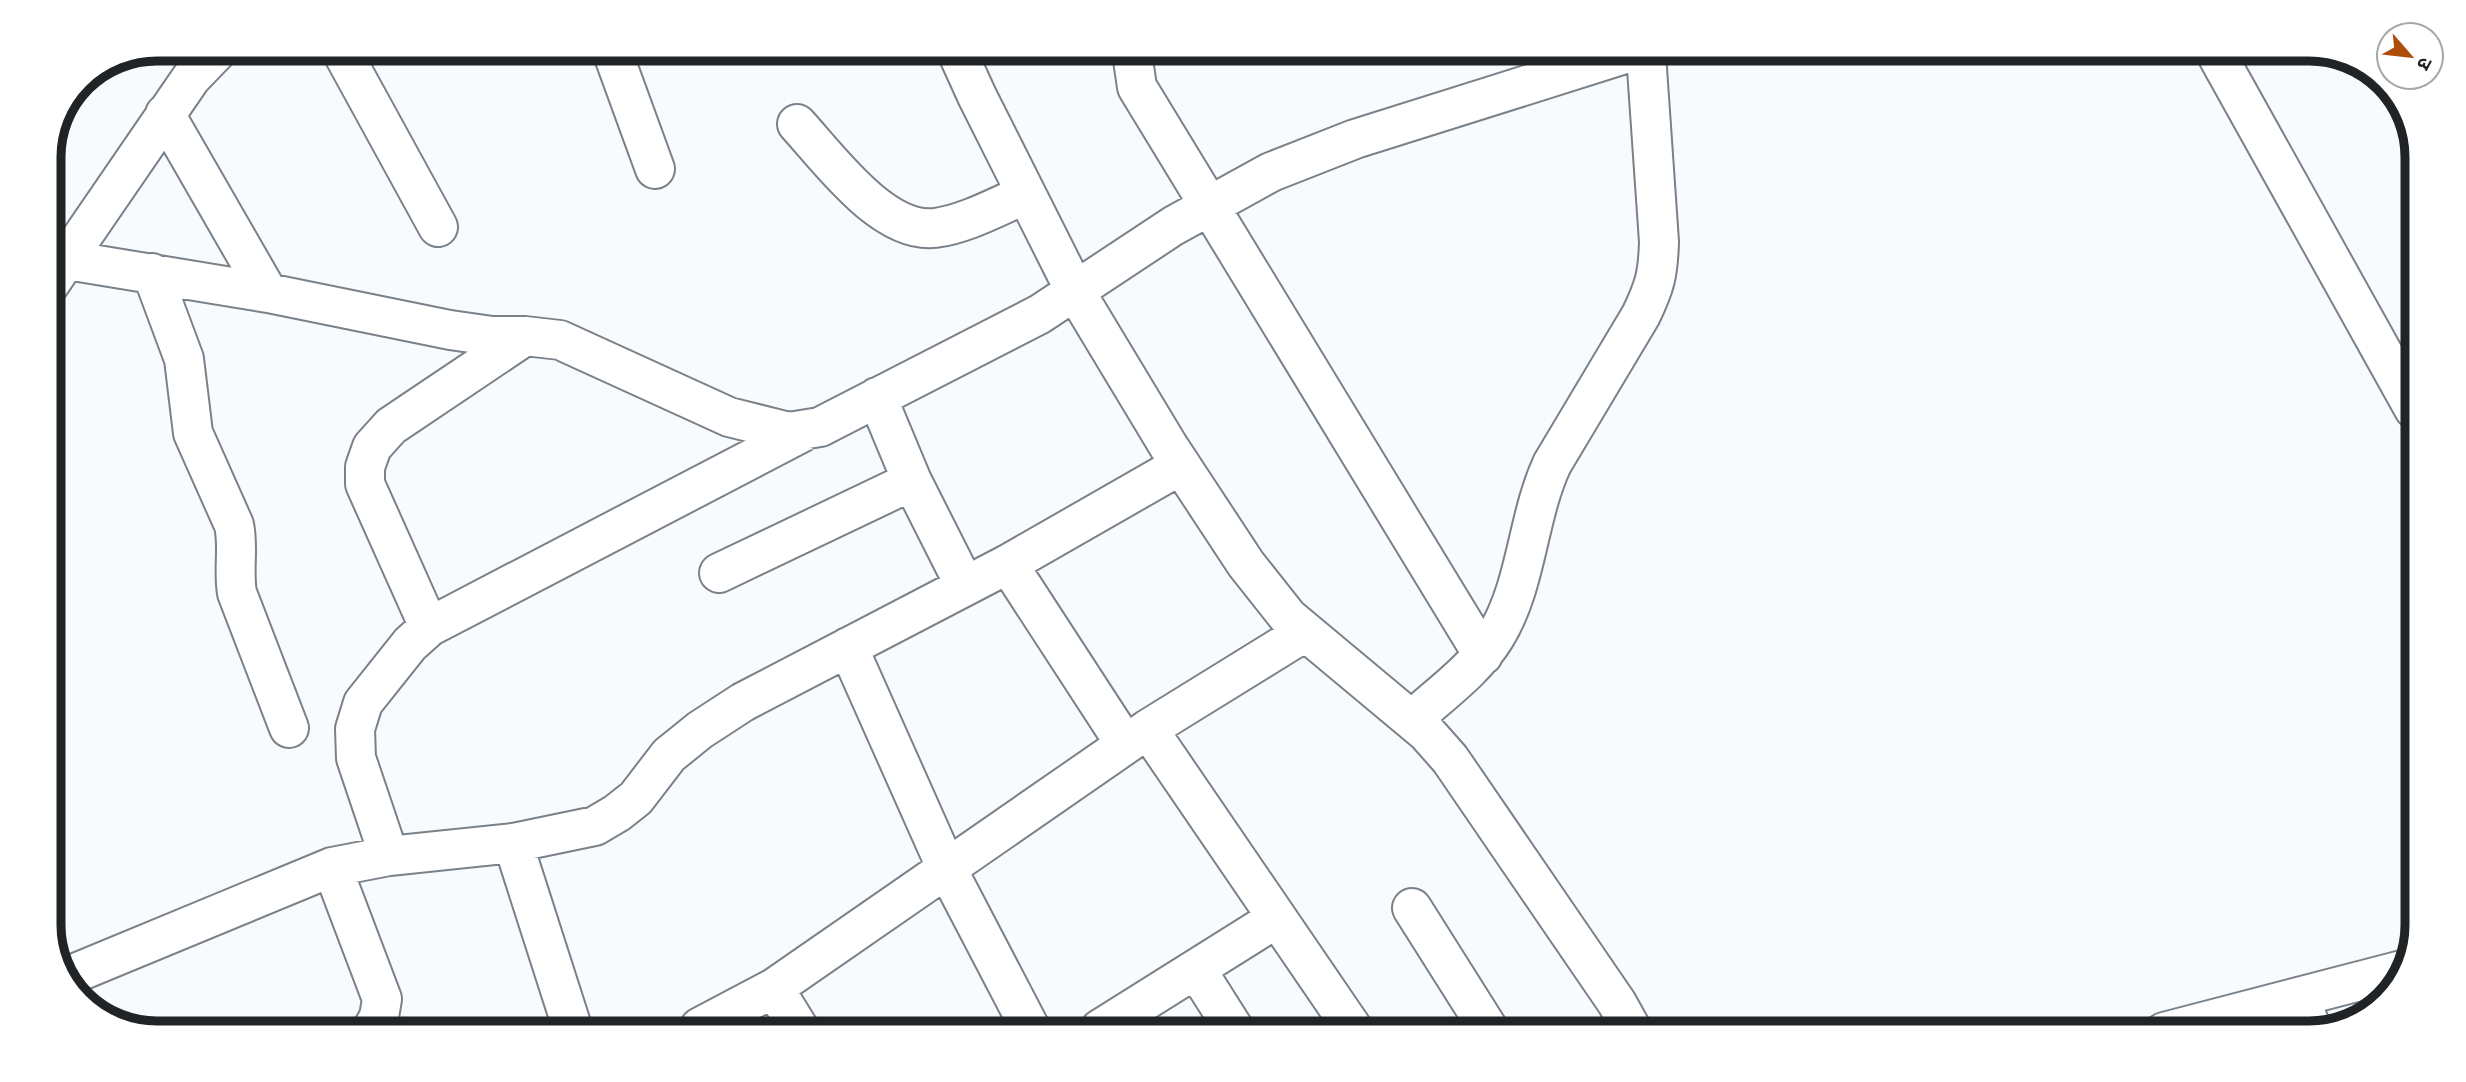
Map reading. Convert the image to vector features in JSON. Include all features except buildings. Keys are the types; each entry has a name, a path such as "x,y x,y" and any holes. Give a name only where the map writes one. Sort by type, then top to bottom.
{"street":[{"path":"61,268 191,78 207,61"},
{"path":"347,61 438,227"},
{"path":"616,61 655,169"},
{"path":"961,61 1075,291 1181,466 1268,593 1288,617 1427,733 1450,759 1627,1021"},
{"path":"1133,61 1137,86 1483,655"},
{"path":"388,856 356,758 355,729 363,703 410,644 429,627 803,432 820,427 1040,314 1173,226 1271,172 1355,139 1603,61"},
{"path":"1412,720 1483,655 1497,635 1507,612 1541,488 1552,464 1654,289 1658,272 1659,242 1646,61"},
{"path":"2220,61 2402,355"},
{"path":"166,114 268,293"},
{"path":"797,124 872,205 900,223 920,228 936,228 962,221 1026,194"},
{"path":"61,272 152,273 268,293 450,330 492,336 560,340 729,417 779,430 803,432"},
{"path":"152,273 184,359 193,433 237,540 234,575 237,593 289,728"},
{"path":"429,627 365,484 365,467 372,447 391,426 525,336"},
{"path":"877,397 912,481 965,586"},
{"path":"75,973 332,867 388,856 513,843 595,825 636,798 668,755 743,702 1008,564 1181,466"},
{"path":"719,573 912,481"},
{"path":"1008,564 1277,918 1347,1021"},
{"path":"711,1021 774,988 1137,737 1306,632"},
{"path":"848,647 946,867 1026,1021"},
{"path":"513,843 570,1021"},
{"path":"332,867 382,999 377,1021"},
{"path":"1412,908 1483,1021"},
{"path":"1111,1021 1277,918"},
{"path":"1196,969 1229,1021"},
{"path":"2206,1021 2392,974"},
{"path":"774,988 794,1021"},
{"path":"2299,997 2309,1021"}]}
